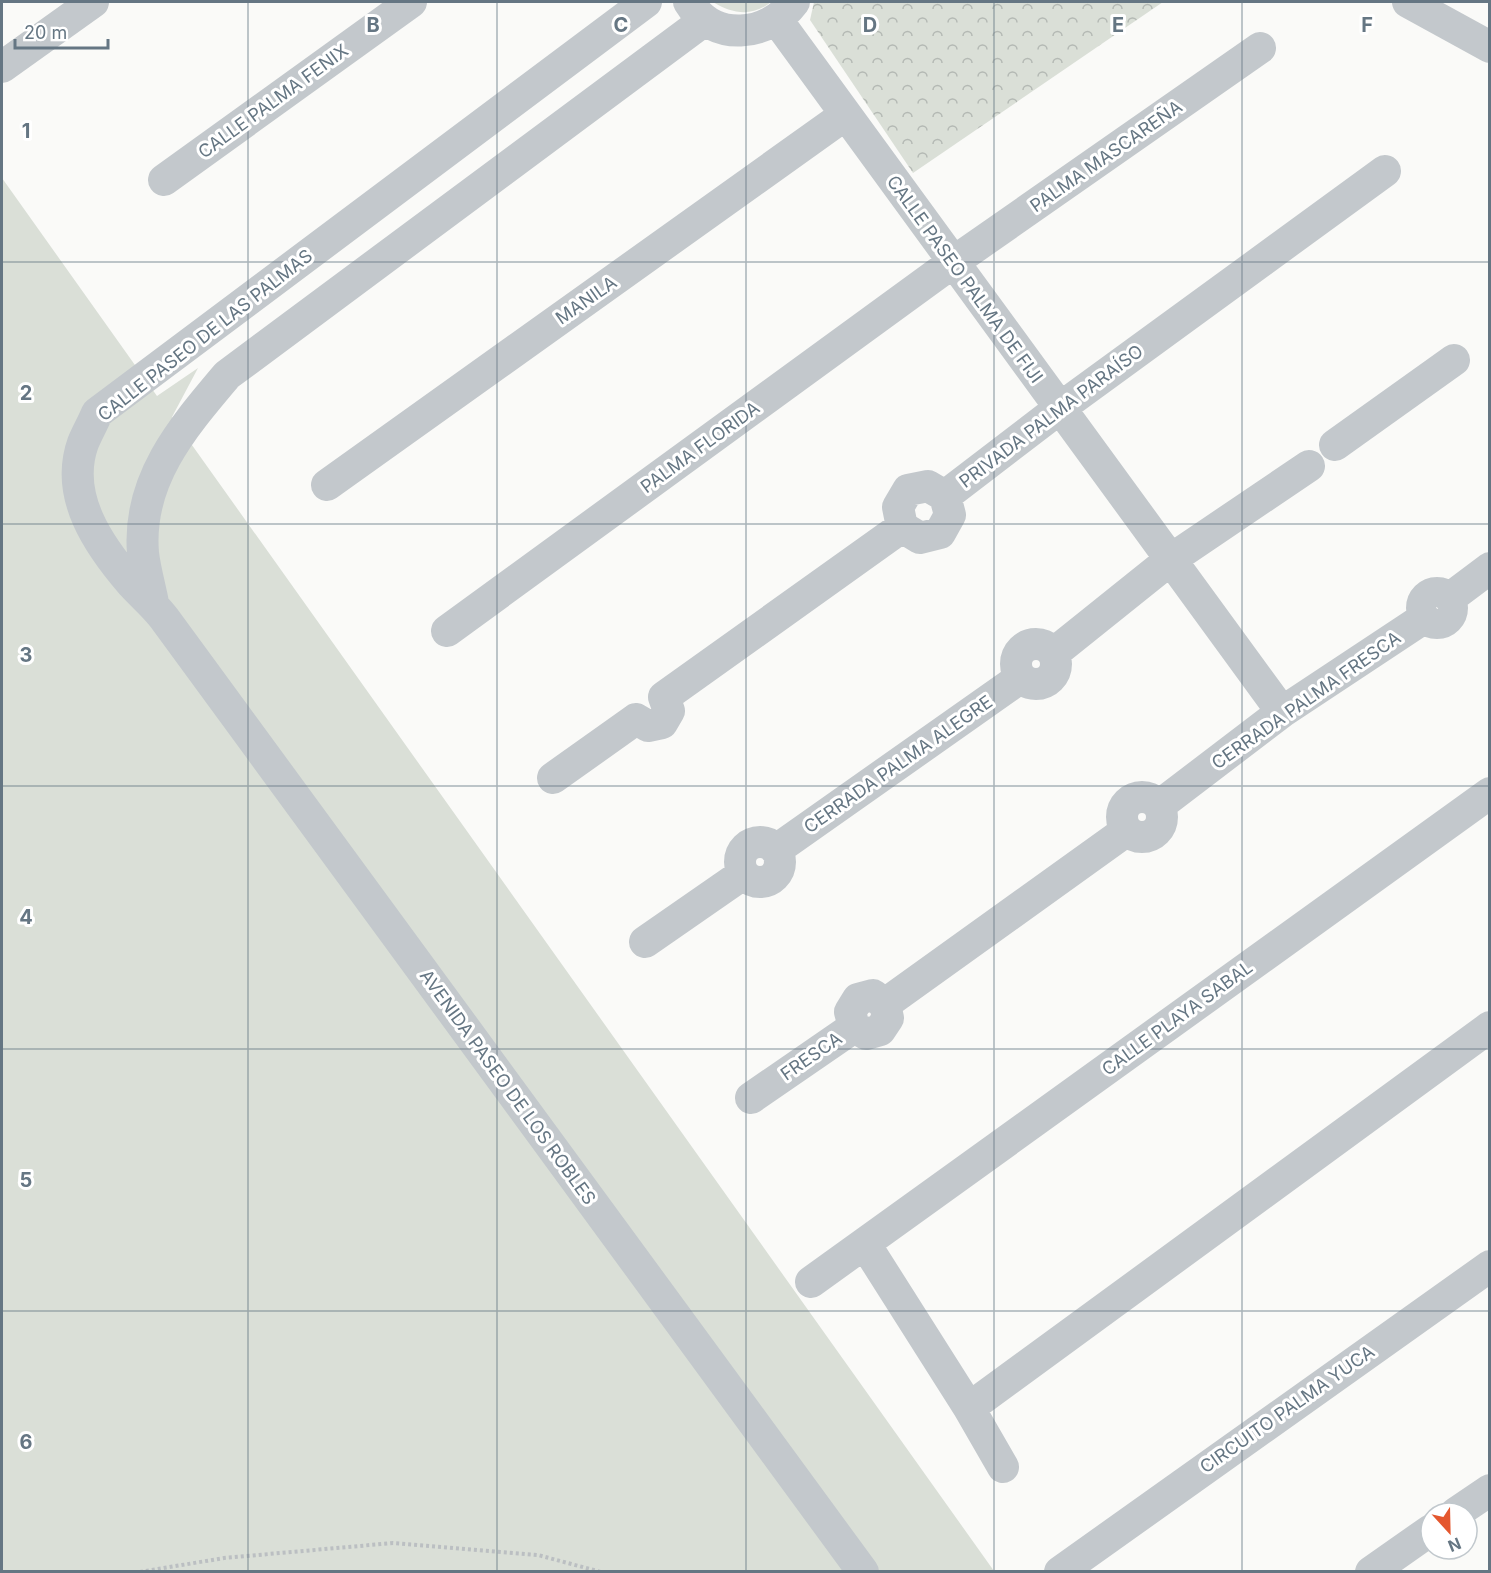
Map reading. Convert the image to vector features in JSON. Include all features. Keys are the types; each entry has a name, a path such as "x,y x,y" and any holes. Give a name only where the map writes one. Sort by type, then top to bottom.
{"street":[{"path":"2,67 93,2"},
{"name":"CALLE PALMA FENIX","path":"165,180 411,2"},
{"name":"CALLE PASEO DE LAS PALMAS","path":"153,603 133,585 99,540 83,510 77,477 82,444 97,413 646,2"},
{"path":"1408,2 1490,47"},
{"path":"153,603 143,552 148,500 166,452 227,375 697,10 733,31 756,29 785,11"},
{"name":"CALLE PASEO PALMA DE FIJI","path":"785,11 845,115 1282,712"},
{"name":"PALMA MASCAREÑA","path":"952,263 1260,48"},
{"name":"MANILA","path":"327,484 845,115"},
{"name":"PRIVADA PALMA PARAÍSO","path":"553,778 636,719 633,706 639,695 653,691 664,697 903,527 898,507 908,490 928,486 945,496 1060,408 1385,171"},
{"name":"PALMA FLORIDA","path":"447,631 952,263"},
{"name":"CERRADA PALMA ALEGRE","path":"645,942 743,874 739,859 748,845 763,842 776,850 1020,678 1034,685 1049,681 1057,668 1054,653 1170,560 1309,466 1305,454 1312,443 1324,439 1335,445 1454,360"},
{"name":"CERRADA PALMA FRESCA","path":"854,1027 850,1012 858,999 873,995 885,1004 1126,831 1122,815 1130,800 1146,797 1160,805 1282,712 1424,618 1421,606 1427,595 1439,592 1450,598 1490,568"},
{"name":"AVENIDA PASEO DE LOS ROBLES","path":"153,603 863,1572"},
{"name":"CALLE PLAYA SABAL","path":"811,1282 1490,792"},
{"name":"FRESCA","path":"751,1098 854,1027"},
{"path":"969,1408 1490,1027"},
{"path":"865,1244 969,1408 1003,1467"},
{"name":"CIRCUITO PALMA YUCA","path":"1060,1572 1092,1562 1490,1266"},
{"path":"1474,1501 1490,1490"},
{"path":"1371,1572 1419,1538"}],"path":[{"path":"140,1572 224,1558 393,1543 538,1555 601,1572"}],"green space":[{"path":"713,2 771,2 757,10 742,12"},
{"path":"814,2 1163,2 913,173 810,20"},
{"path":"2,178 157,396 198,368 172,417 994,1571 2,1571"}]}
